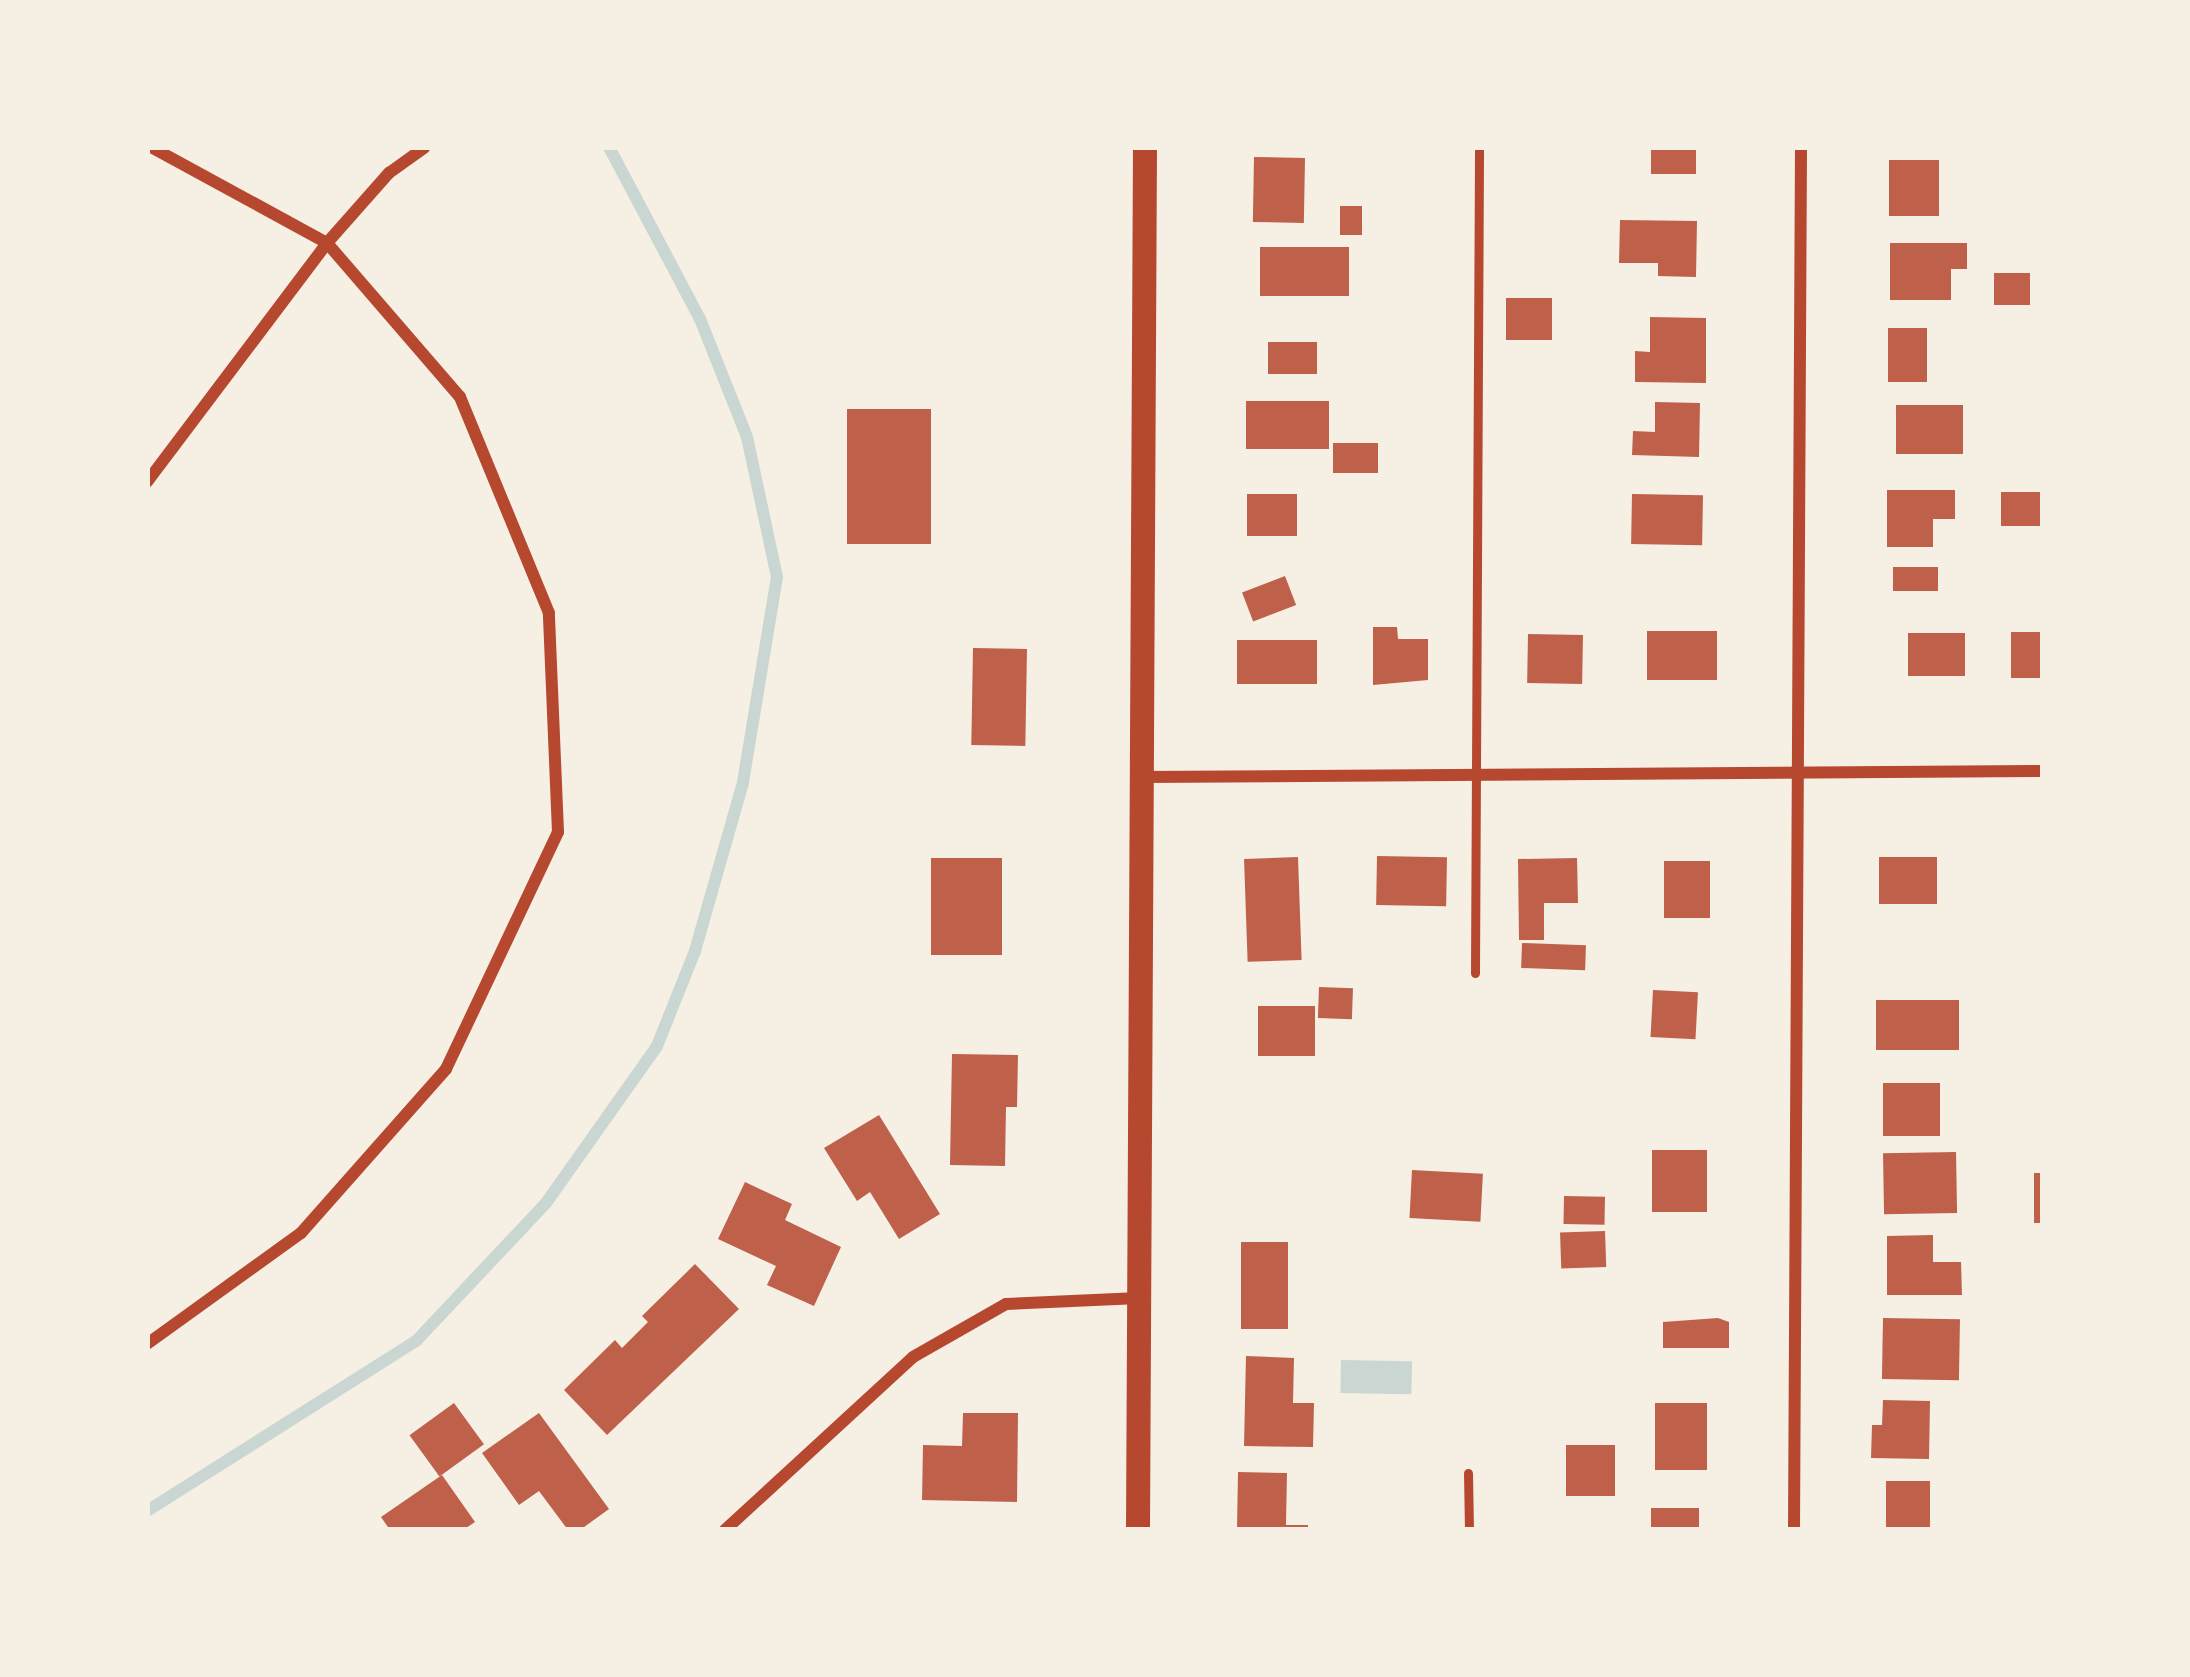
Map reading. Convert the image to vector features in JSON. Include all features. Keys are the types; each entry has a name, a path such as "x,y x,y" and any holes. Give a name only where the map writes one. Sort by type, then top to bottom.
{"main road":[{"path":"1138,1530 1145,147"}],"street":[{"path":"147,1345 301,1233 446,1069 558,832 549,614 460,397 327,243 151,147"},
{"path":"147,482 327,243 389,173 425,147"},
{"path":"1794,1530 1801,147"},
{"path":"1142,777 2043,771"},
{"path":"725,1530 913,1357 1006,1304 1139,1298"}],"lane":[{"path":"1475,974 1479,147"},
{"path":"1468,1473 1468,1530"}],"shaded area":[{"path":"1341,1360 1412,1361 1411,1394 1340,1393"}],"building":[{"path":"1651,147 1696,147 1696,174 1651,174"},
{"path":"1254,157 1305,158 1304,223 1253,222"},
{"path":"1889,160 1939,160 1939,216 1889,216"},
{"path":"1340,206 1362,206 1362,235 1340,235"},
{"path":"1620,220 1697,221 1696,277 1658,276 1658,263 1619,263"},
{"path":"1890,243 1967,243 1967,269 1951,269 1951,300 1890,300"},
{"path":"1260,247 1349,247 1349,296 1260,296"},
{"path":"1994,273 2030,273 2030,305 1994,305"},
{"path":"1506,298 1552,298 1552,340 1506,340"},
{"path":"1650,317 1706,318 1706,383 1635,382 1635,351 1650,352"},
{"path":"1888,328 1927,328 1927,382 1888,382"},
{"path":"1268,342 1317,342 1317,374 1268,374"},
{"path":"1246,401 1329,401 1329,449 1246,449"},
{"path":"1655,402 1700,403 1699,457 1632,455 1633,431 1655,432"},
{"path":"1896,405 1963,405 1963,454 1896,454"},
{"path":"847,409 931,409 931,544 847,544"},
{"path":"1333,443 1378,443 1378,473 1333,473"},
{"path":"1887,490 1955,490 1955,519 1933,519 1933,547 1887,547"},
{"path":"2001,492 2043,492 2043,526 2001,526"},
{"path":"1247,494 1297,494 1297,536 1247,536"},
{"path":"1632,494 1703,495 1702,545 1631,544"},
{"path":"1893,567 1938,567 1938,591 1893,591"},
{"path":"1285,576 1296,605 1253,621 1242,592"},
{"path":"1373,627 1397,627 1398,639 1428,639 1428,680 1373,685"},
{"path":"1647,631 1717,631 1717,680 1647,680"},
{"path":"2011,632 2043,632 2043,678 2011,678"},
{"path":"1908,633 1965,633 1965,676 1908,676"},
{"path":"1528,634 1583,635 1582,684 1527,683"},
{"path":"1237,640 1317,640 1317,684 1237,684"},
{"path":"973,648 1027,649 1025,746 971,745"},
{"path":"1377,856 1447,857 1446,906 1376,905"},
{"path":"1298,857 1302,960 1248,962 1244,859"},
{"path":"1879,857 1937,857 1937,904 1879,904"},
{"path":"931,858 1002,858 1002,955 931,955"},
{"path":"1577,858 1578,903 1544,903 1544,940 1519,940 1518,859"},
{"path":"1664,861 1710,861 1710,918 1664,918"},
{"path":"1522,943 1586,945 1585,970 1521,968"},
{"path":"1319,987 1353,988 1352,1019 1318,1018"},
{"path":"1653,990 1698,992 1695,1039 1651,1037"},
{"path":"1876,1000 1959,1000 1959,1050 1876,1050"},
{"path":"1258,1006 1315,1006 1315,1056 1258,1056"},
{"path":"952,1054 1018,1055 1017,1107 1006,1107 1005,1166 950,1165"},
{"path":"1883,1083 1940,1083 1940,1136 1883,1136"},
{"path":"879,1115 940,1214 899,1239 870,1192 857,1201 824,1148"},
{"path":"1652,1150 1707,1150 1707,1212 1652,1212"},
{"path":"1956,1152 1957,1213 1884,1214 1883,1153"},
{"path":"1412,1170 1483,1174 1480,1222 1409,1218"},
{"path":"2034,1173 2043,1173 2043,1223 2034,1223"},
{"path":"745,1182 792,1204 785,1220 841,1247 814,1306 767,1285 776,1266 718,1239"},
{"path":"1564,1196 1605,1197 1605,1225 1564,1224"},
{"path":"1605,1231 1606,1267 1561,1269 1560,1233"},
{"path":"1933,1235 1933,1262 1961,1262 1962,1295 1887,1295 1887,1236"},
{"path":"1241,1242 1288,1242 1288,1329 1241,1329"},
{"path":"695,1264 739,1309 607,1435 564,1390 615,1340 622,1348 648,1322 642,1316"},
{"path":"1718,1318 1729,1322 1729,1348 1663,1348 1663,1322"},
{"path":"1883,1318 1960,1319 1959,1380 1882,1379"},
{"path":"1246,1356 1294,1358 1293,1403 1314,1403 1313,1447 1244,1446"},
{"path":"1883,1400 1930,1401 1929,1459 1871,1458 1872,1425 1882,1425"},
{"path":"454,1403 484,1444 439,1477 410,1435"},
{"path":"1655,1403 1707,1403 1707,1470 1655,1470"},
{"path":"539,1413 609,1509 580,1530 568,1530 539,1491 519,1505 482,1453"},
{"path":"963,1413 1018,1413 1017,1502 922,1500 923,1445 962,1446"},
{"path":"1566,1445 1615,1445 1615,1496 1566,1496"},
{"path":"1238,1472 1287,1473 1286,1525 1308,1525 1308,1530 1237,1530"},
{"path":"442,1475 475,1522 463,1530 390,1530 381,1517"},
{"path":"1886,1481 1930,1481 1930,1530 1886,1530"},
{"path":"1651,1508 1699,1508 1699,1530 1651,1530"}],"waterway":[{"path":"147,1511 417,1340 546,1203 657,1046 695,951 743,782 777,577 747,437 700,319 609,147"}]}
